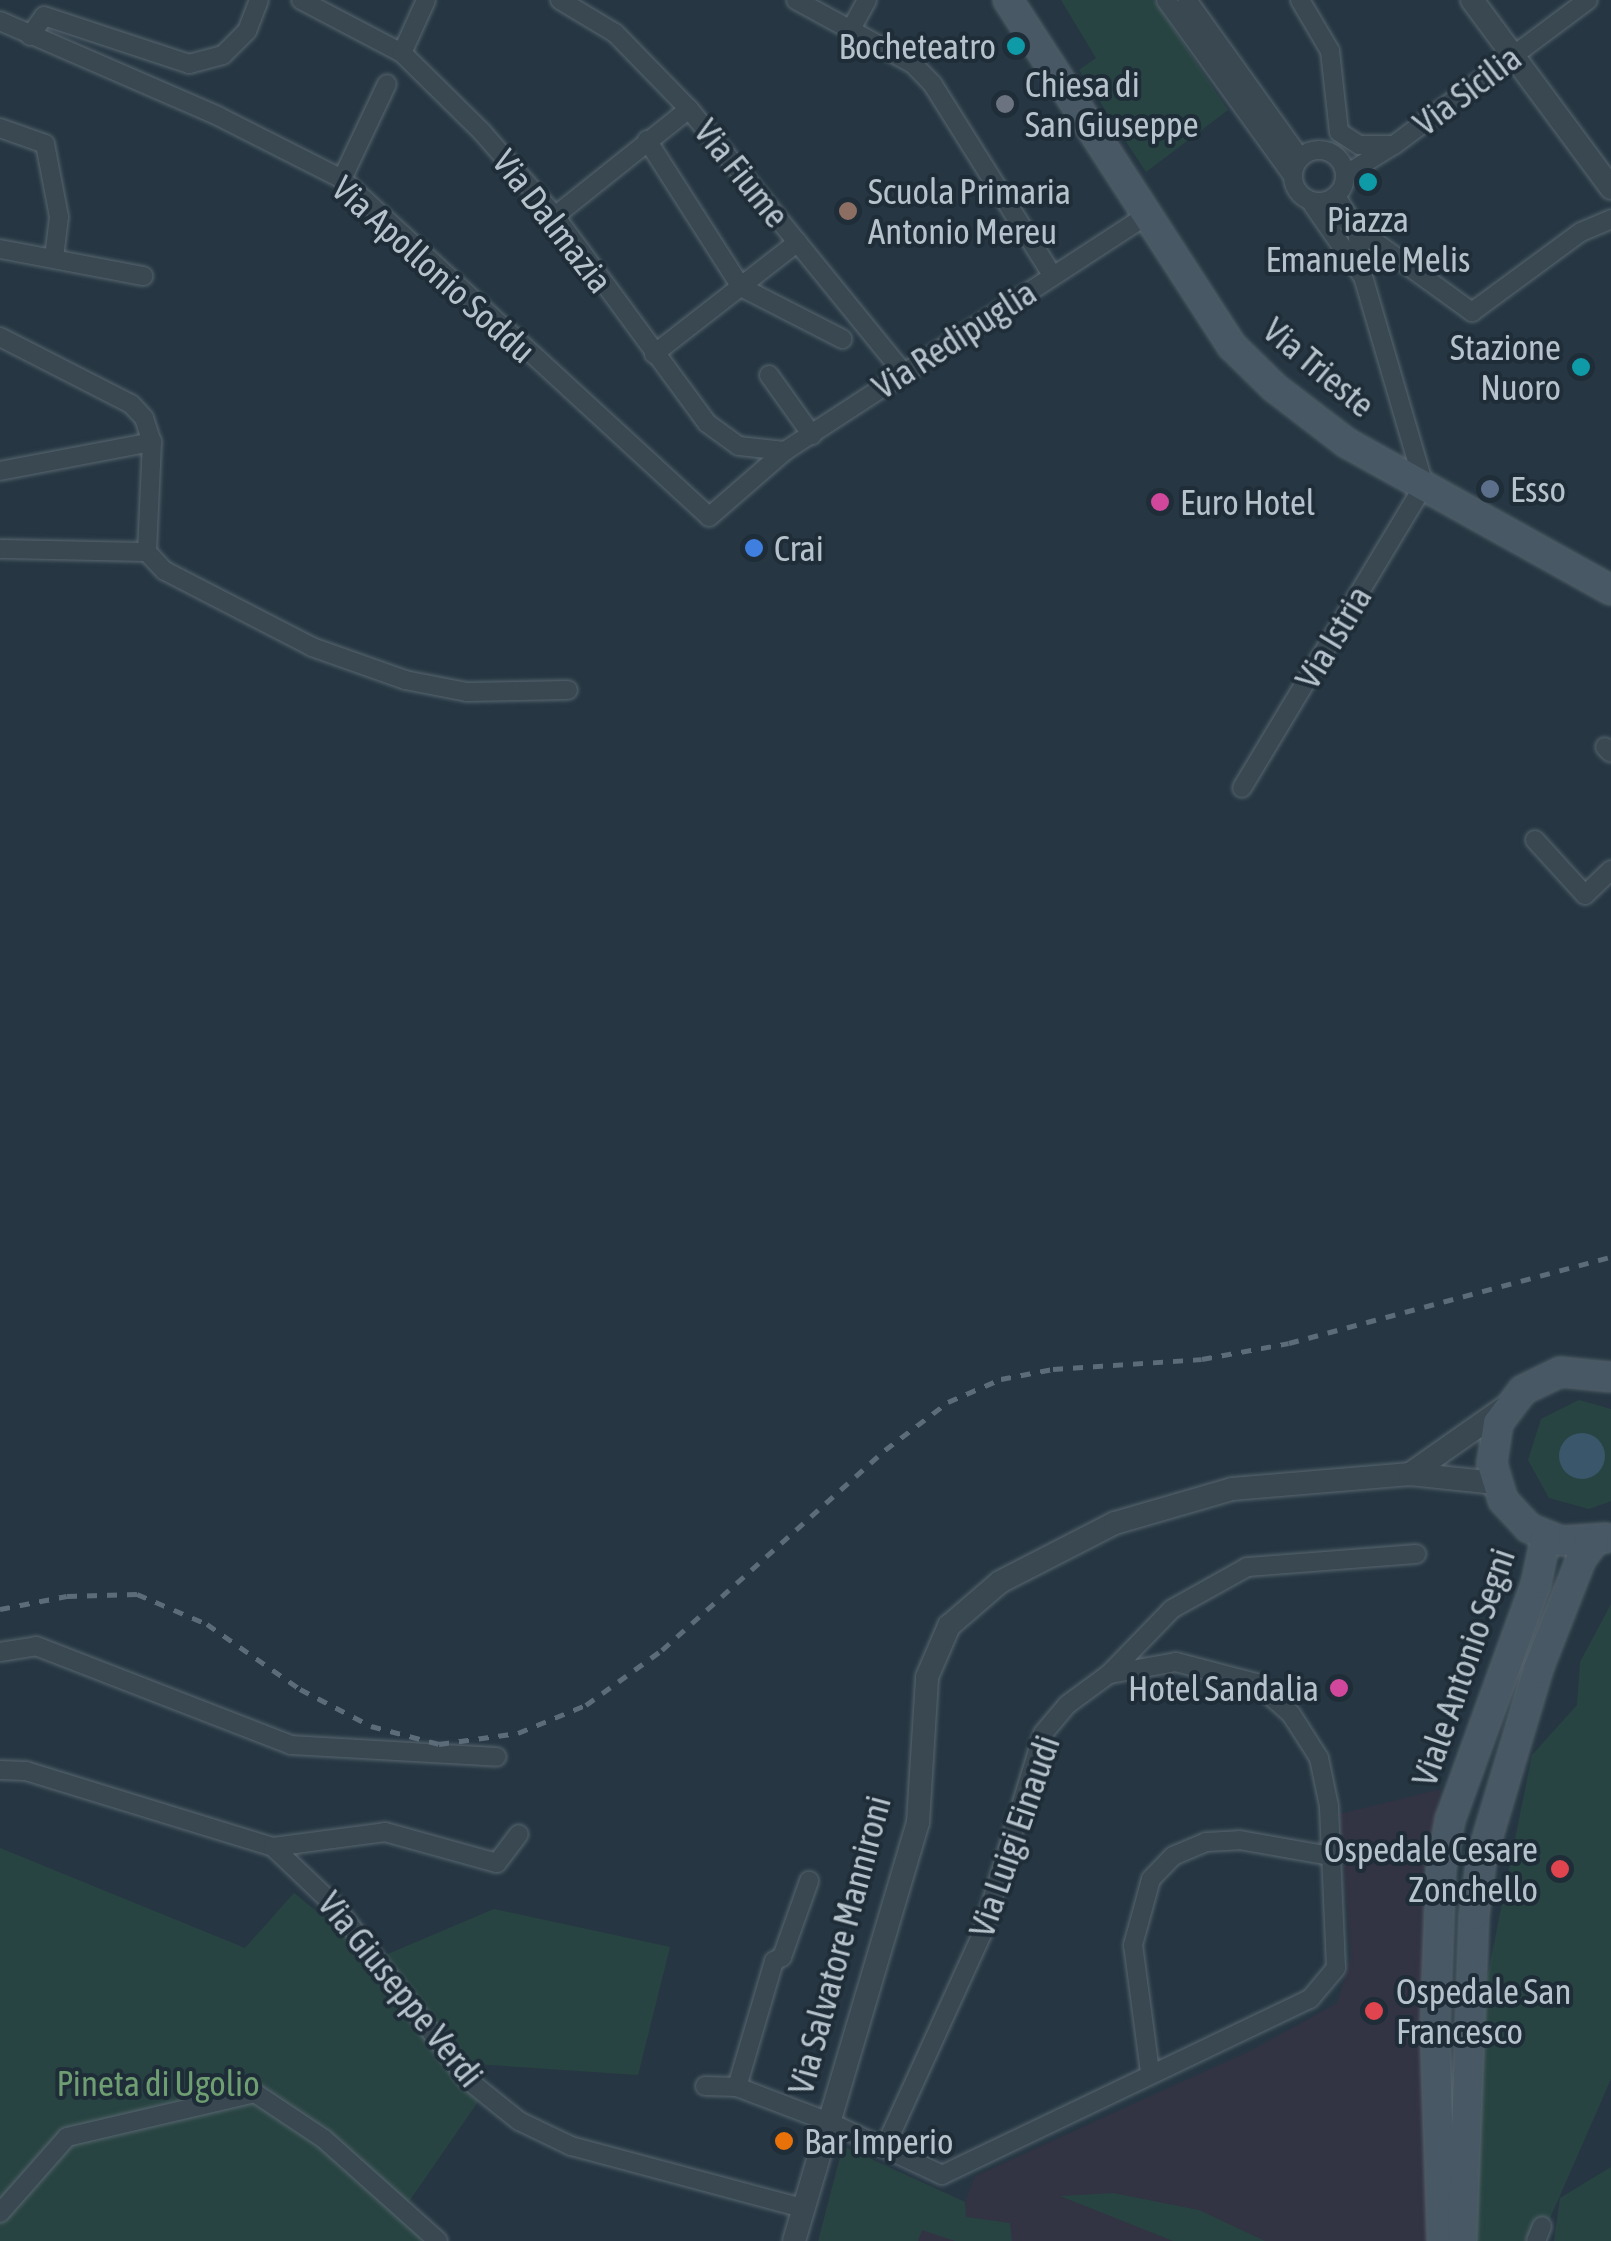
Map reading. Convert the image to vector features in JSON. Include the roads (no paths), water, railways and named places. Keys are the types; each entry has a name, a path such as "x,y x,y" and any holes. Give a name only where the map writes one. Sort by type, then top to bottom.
{"main road":[{"name":"Via Trieste","path":"1008,0 1232,346 1275,388 1347,443 1611,590"},
{"path":"1603,1539 1546,1537 1515,1515 1496,1483 1493,1442 1508,1405 1532,1384 1560,1372 1611,1377"},
{"name":"Viale Antonio Segni","path":"1442,2241 1435,1994 1441,1869 1450,1820 1536,1584 1546,1537"},
{"name":"Viale Antonio Segni","path":"1462,2241 1474,1915 1482,1856 1538,1669 1576,1569 1603,1539"}],"street":[{"path":"30,36 44,16 188,64 223,55 247,31 258,0"},
{"name":"Via Dalmazia","path":"302,0 402,54 555,216 707,423 739,446 786,451"},
{"path":"402,54 426,0"},
{"path":"796,0 912,64 933,84 1052,275"},
{"path":"852,29 868,0"},
{"path":"1166,0 1293,176 1357,231 1472,312 1581,232 1611,219"},
{"path":"1187,0 1300,158"},
{"path":"1293,176 1300,158 1339,132 1330,51 1300,0"},
{"path":"1472,0 1611,188"},
{"name":"Via Sicilia","path":"1345,175 1394,145 1588,0"},
{"name":"Via Fiume","path":"566,1 616,33 689,109 902,371"},
{"name":"Via Apollonio Soddu","path":"0,20 218,116 342,179 709,517 786,451"},
{"path":"342,179 387,84"},
{"path":"555,216 689,109"},
{"path":"0,128 45,144 59,217 54,258"},
{"name":"Via Sicilia","path":"1339,132 1359,144 1394,145"},
{"path":"647,140 741,286 842,339"},
{"path":"1318,149 1335,154 1345,175 1322,199"},
{"path":"1322,199 1363,276"},
{"name":"Via Redipuglia","path":"786,451 902,371 1148,214"},
{"path":"1357,231 1363,276 1424,485"},
{"path":"654,354 798,242"},
{"path":"0,249 143,276"},
{"path":"0,337 131,404 144,418 152,442 147,552 164,571 256,622 405,680 467,692 568,690"},
{"path":"770,375 812,435"},
{"path":"0,471 152,442"},
{"name":"Via Istria","path":"1242,788 1424,485"},
{"path":"0,548 147,552"},
{"path":"1535,840 1585,895 1611,870"},
{"path":"1410,1474 1508,1405"},
{"name":"Via Salvatore Mannironi","path":"794,2241 918,1822 927,1678 949,1626 1000,1582 1115,1523 1232,1489 1410,1474 1496,1483"},
{"path":"1109,1674 1172,1609 1247,1567 1417,1554"},
{"path":"0,1652 36,1646 291,1745 497,1758"},
{"name":"Via Luigi Einaudi","path":"890,2136 982,1934 1043,1734 1067,1705 1109,1674 1176,1662 1256,1683 1291,1714 1319,1758 1331,1856 1336,1968 1310,1999 1150,2072 942,2175"},
{"name":"Via Giuseppe Verdi","path":"0,1770 26,1771 273,1847 336,1906 468,2080 519,2120 571,2146 803,2208"},
{"path":"273,1847 385,1832 496,1863 519,1834"},
{"path":"1150,2072 1133,1945 1151,1879 1174,1856 1206,1842 1239,1840 1331,1856"},
{"path":"736,2087 774,1960 782,1958 809,1881"},
{"path":"705,2086 736,2087 890,2136 935,2160 942,2175"},
{"path":"0,2213 67,2137 255,2092 298,2118 438,2241"},
{"path":"831,2116 942,2175"}],"railway":[{"path":"0,1609 67,1596 137,1594 207,1624 300,1689 371,1726 439,1744 518,1733 586,1705 662,1650 885,1450 948,1402 1001,1379 1053,1369 1202,1359 1289,1343 1611,1257"}],"place":[{"name":"Bocheteatro","path":"1016,46"},
{"name":"Chiesa di San Giuseppe","path":"1005,104"},
{"name":"Piazza Emanuele Melis","path":"1368,182"},
{"name":"Scuola Primaria Antonio Mereu","path":"848,211"},
{"name":"Stazione Nuoro","path":"1581,367"},
{"name":"Esso","path":"1490,489"},
{"name":"Euro Hotel","path":"1160,502"},
{"name":"Crai","path":"754,548"},
{"name":"Hotel Sandalia","path":"1339,1688"},
{"name":"Ospedale Cesare Zonchello","path":"1560,1869"},
{"name":"Ospedale San Francesco","path":"1374,2011"},
{"name":"Bar Imperio","path":"784,2141"}],"park label":[{"name":"Pineta di Ugolio","path":"158,2083"}]}
